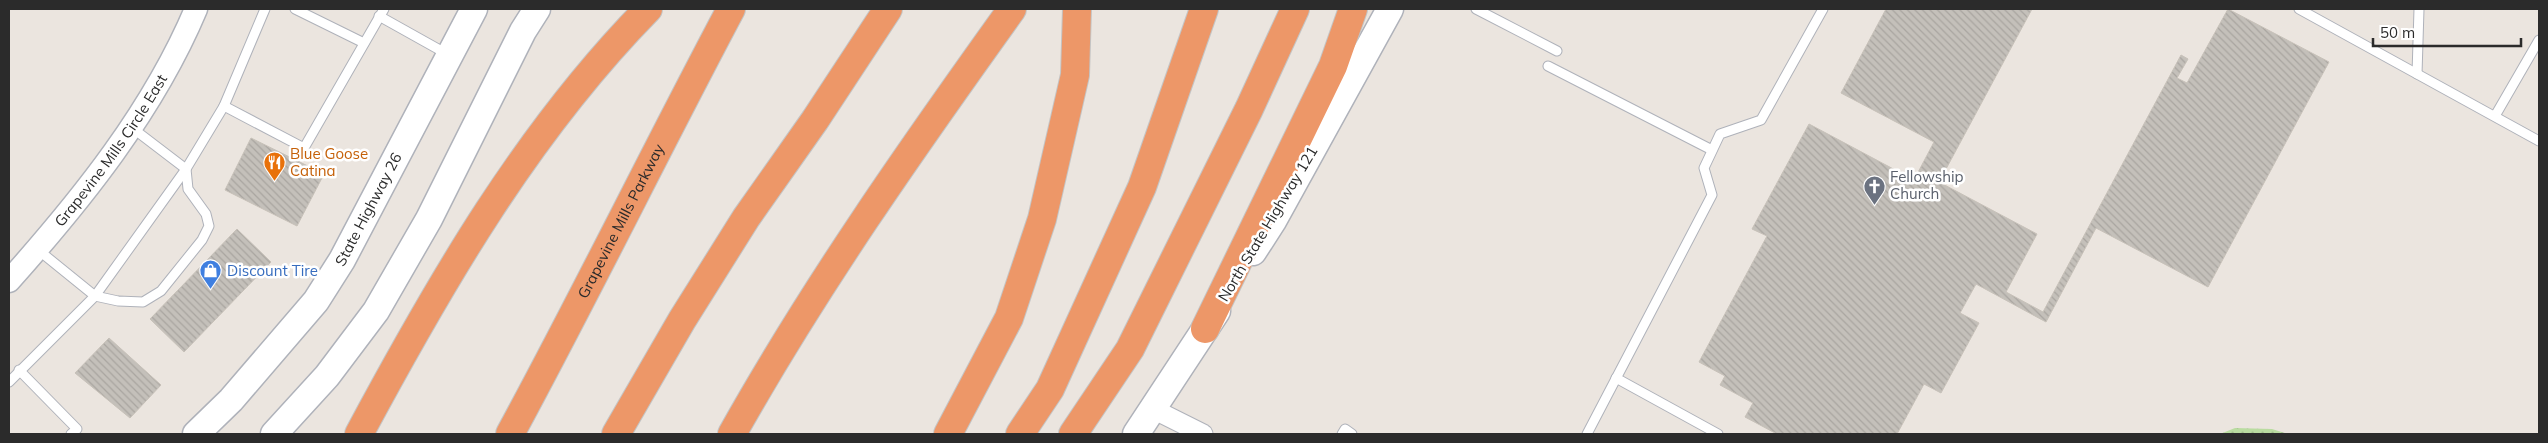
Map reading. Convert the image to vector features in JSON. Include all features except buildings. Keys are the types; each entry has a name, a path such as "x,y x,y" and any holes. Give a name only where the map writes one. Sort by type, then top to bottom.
{"highway":[{"path":"359,434 418,324 471,237 567,101 648,9"},
{"name":"Grapevine Mills Parkway","path":"510,434 583,300 634,193 731,9"},
{"path":"616,434 682,320 746,218 888,9"},
{"path":"732,434 791,333 851,238 1012,9"},
{"path":"948,434 1009,318 1042,219 1075,75 1077,9"},
{"path":"1020,434 1050,389 1142,187 1204,9"},
{"path":"1073,434 1130,349 1249,109 1295,9"},
{"path":"1205,329 1333,66 1353,9"}],"main road":[{"name":"State Highway 26","path":"196,434 231,400 294,330 316,301 342,260 451,56 474,9"},
{"path":"274,434 327,376 376,311 429,219 537,9"},
{"name":"North State Highway 121","path":"1136,434 1273,221 1390,9"}],"street":[{"name":"Grapevine Mills Circle East","path":"9,281 55,229 131,127 183,38 196,9"},
{"path":"1153,409 1203,434"}],"lane":[{"path":"9,382 95,296 186,169 224,106 265,9"},
{"path":"295,9 364,43"},
{"path":"1476,9 1557,52"},
{"path":"1587,434 1712,195 1704,168 1720,134 1762,120 1823,9"},
{"path":"2299,9 2539,141"},
{"path":"2417,74 2419,9"},
{"path":"224,106 304,148 382,12 451,56"},
{"path":"2495,116 2539,40"},
{"path":"1548,66 1712,150"},
{"path":"37,249 95,296 118,301 144,302 161,291 202,240 209,226 206,214 188,189 186,169 131,127"},
{"path":"19,370 77,429 71,434"},
{"path":"1616,378 1718,434"},
{"path":"1342,434 1345,429 1352,434"}],"green space":[{"path":"2235,428 2272,429 2288,434 2220,434"}],"place":[{"name":"Blue Goose Catina","path":"274,182"},
{"name":"Fellowship Church","path":"1874,205"},
{"name":"Discount Tire","path":"211,290"}]}
